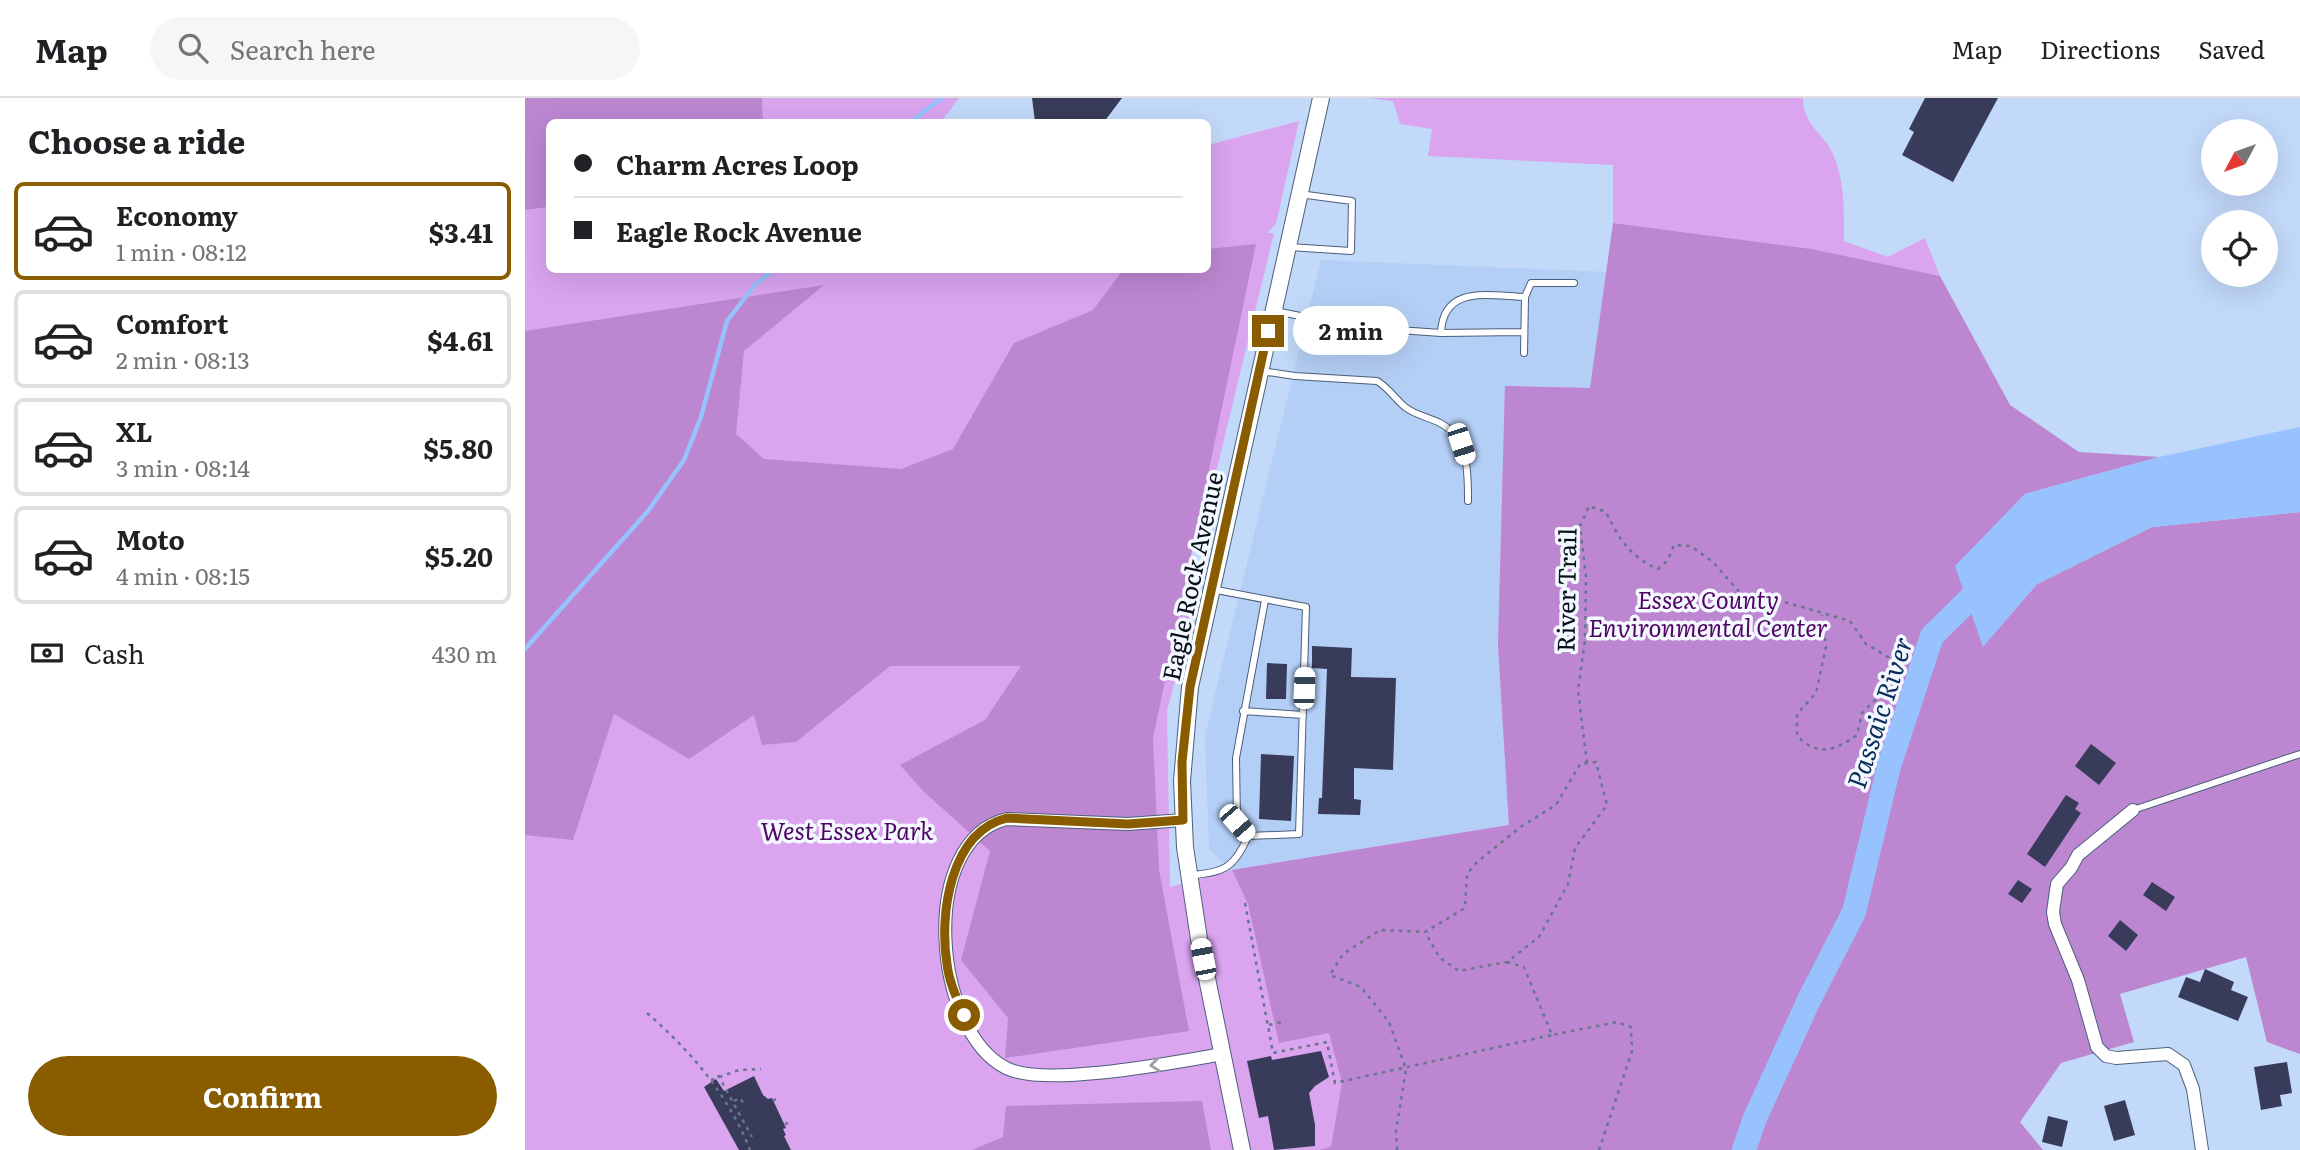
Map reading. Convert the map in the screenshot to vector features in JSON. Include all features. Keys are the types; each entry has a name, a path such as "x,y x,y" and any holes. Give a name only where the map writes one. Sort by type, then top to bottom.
{"main road":[{"name":"Eagle Rock Avenue","path":"1242,1150 1189,875 1182,781 1186,716 1211,589 1321,98"}],"street":[{"path":"2133,810 2078,855 2071,868 2061,877 2053,902 2055,924 2078,980 2097,1047 2106,1056 2116,1058 2168,1054 2184,1065 2193,1089 2202,1150"},
{"path":"1183,820 1128,824 1007,818 992,822 979,831 965,851 949,887 945,927 947,965 971,1032 991,1057 1004,1067 1021,1074 1071,1074 1223,1054"}],"lane":[{"path":"1287,247 1351,251 1352,201 1299,194"},
{"path":"1524,353 1525,297 1531,283 1574,283"},
{"path":"1441,333 1444,313 1463,297 1525,297"},
{"path":"1273,310 1356,327 1441,333 1523,332"},
{"path":"1259,371 1377,381 1388,388 1403,406 1453,432 1461,444 1467,462 1468,501"},
{"path":"1211,589 1306,607 1299,834 1248,836"},
{"path":"1248,836 1237,823 1236,758 1265,600"},
{"path":"1243,711 1303,716"},
{"path":"2133,810 2300,754"},
{"path":"1189,875 1209,874 1232,865 1240,855 1248,836"}],"path":[{"name":"River Trail","path":"1587,763 1578,690 1585,640 1585,577 1580,526 1589,506 1607,512 1619,540 1639,561 1658,569 1668,560 1674,545 1691,546 1713,562 1741,594 1788,603 1850,621 1866,644 1888,657 1893,673 1881,694 1862,713 1857,736 1836,750 1809,748 1797,736 1797,714 1816,693 1826,647 1822,615"},
{"path":"1398,1150 1396,1131 1406,1069 1389,1021 1361,987 1330,975 1343,954 1380,930 1425,932 1465,908 1467,874 1477,862 1522,826 1556,805 1580,764 1596,762 1607,805 1575,848 1568,884 1539,937 1507,962"},
{"path":"1245,903 1273,1053 1327,1042 1335,1083 1552,1035 1617,1023 1631,1027 1632,1051 1599,1150"},
{"path":"1425,932 1440,958 1459,971 1507,962 1524,967 1552,1035"},
{"path":"647,1013 689,1052 711,1080 738,1123 750,1150"},
{"path":"1268,1025 1286,1021"},
{"path":"711,1080 718,1075 739,1070 761,1069"},
{"path":"718,1075 752,1137"},
{"path":"734,1101 740,1098 744,1104"}],"shaded area":[{"path":"1321,260 1607,272 1590,388 1505,386 1498,645 1509,825 1232,870 1209,850 1205,735"},
{"path":"2300,427 2300,512 2152,527 2037,584 1983,647 1955,566 2025,494 2159,457"}],"green space":[{"path":"525,98 762,98 763,119 546,119 546,207 525,210"},
{"path":"762,98 959,98 943,119 763,119"},
{"path":"1368,98 1803,98 1810,123 1829,147 1840,175 1844,241 1888,257 1925,238 1940,276 1812,249 1613,223 1613,165 1428,156 1432,129 1400,124 1393,101"},
{"name":"West Essex Park","path":"1299,121 1276,224 1267,233 1274,233 1213,485 1078,465 1056,584 1193,613 1167,711 1170,887 1232,870 1509,825 1498,645 1505,386 1590,388 1679,1150 525,1150 525,210 546,207 546,273 1211,273 1211,144"},
{"name":"Essex County Environmental Center","path":"1613,223 1812,249 1940,276 2010,405 2079,452 2159,457 2025,494 1956,566 1983,646 2037,584 2152,527 2300,512 2300,1054 2267,1042 2246,957 2120,994 2134,1042 2061,1063 2020,1122 2043,1150 1318,1150 1331,1147 1342,1083 1329,1033 1279,1043 1248,904 1232,870 1509,825 1498,645 1505,386 1590,388"},
{"path":"1256,244 1153,738 1159,870 1189,1031 1005,1058 1008,1018 961,960 990,851 923,791 900,765 985,720 1021,666 890,666 796,742 762,745 754,715 689,759 614,714 573,840 525,835 525,331 824,285 744,351 736,434 764,459 901,469 953,449 1014,343 1093,310 1121,273 1211,273 1211,249"},
{"path":"1202,1101 1211,1150 972,1150 1003,1137 1006,1106"}],"building":[{"path":"1032,98 1122,98 1106,119 1035,119"},
{"path":"1925,98 1998,98 1953,182 1902,155 1914,132 1909,129"},
{"path":"1312,646 1352,648 1351,677 1396,678 1393,770 1354,768 1354,799 1361,800 1360,815 1318,814 1319,798 1322,798 1327,669 1312,668"},
{"path":"1267,663 1287,664 1286,699 1266,699"},
{"path":"2091,744 2116,763 2099,785 2075,766"},
{"path":"1261,754 1294,756 1291,821 1259,819"},
{"path":"2066,795 2079,803 2075,809 2081,813 2045,867 2027,854"},
{"path":"2018,880 2032,889 2022,903 2008,894"},
{"path":"2152,882 2175,897 2166,911 2143,895"},
{"path":"2120,920 2138,935 2126,951 2108,936"},
{"path":"2205,969 2234,982 2231,990 2248,997 2238,1021 2178,997 2186,977 2200,982"},
{"path":"1321,1051 1329,1077 1309,1093 1315,1125 1315,1146 1274,1150 1268,1116 1259,1118 1247,1061 1271,1056 1272,1060"},
{"path":"2287,1062 2292,1093 2280,1095 2282,1106 2261,1110 2254,1067"},
{"path":"754,1076 763,1095 768,1099 772,1098 786,1128 783,1129 786,1135 784,1136 791,1150 739,1150 704,1087 716,1079 724,1091"},
{"path":"2125,1100 2135,1135 2114,1141 2104,1106"},
{"path":"2048,1116 2068,1121 2062,1147 2042,1142"}],"waterway":[{"path":"914,119 942,98"},
{"path":"525,649 648,511 684,460 701,417 727,321 754,286 769,273"},
{"name":"Passaic River","path":"1744,1150 1755,1118 1809,1000 1854,912 1889,766 1932,636 1990,579"}],"route":[{"path":"964,1015 947,965 945,927 949,887 965,851 979,831 992,822 1007,818 1128,824 1183,820 1182,762 1190,687 1268,331"}]}
